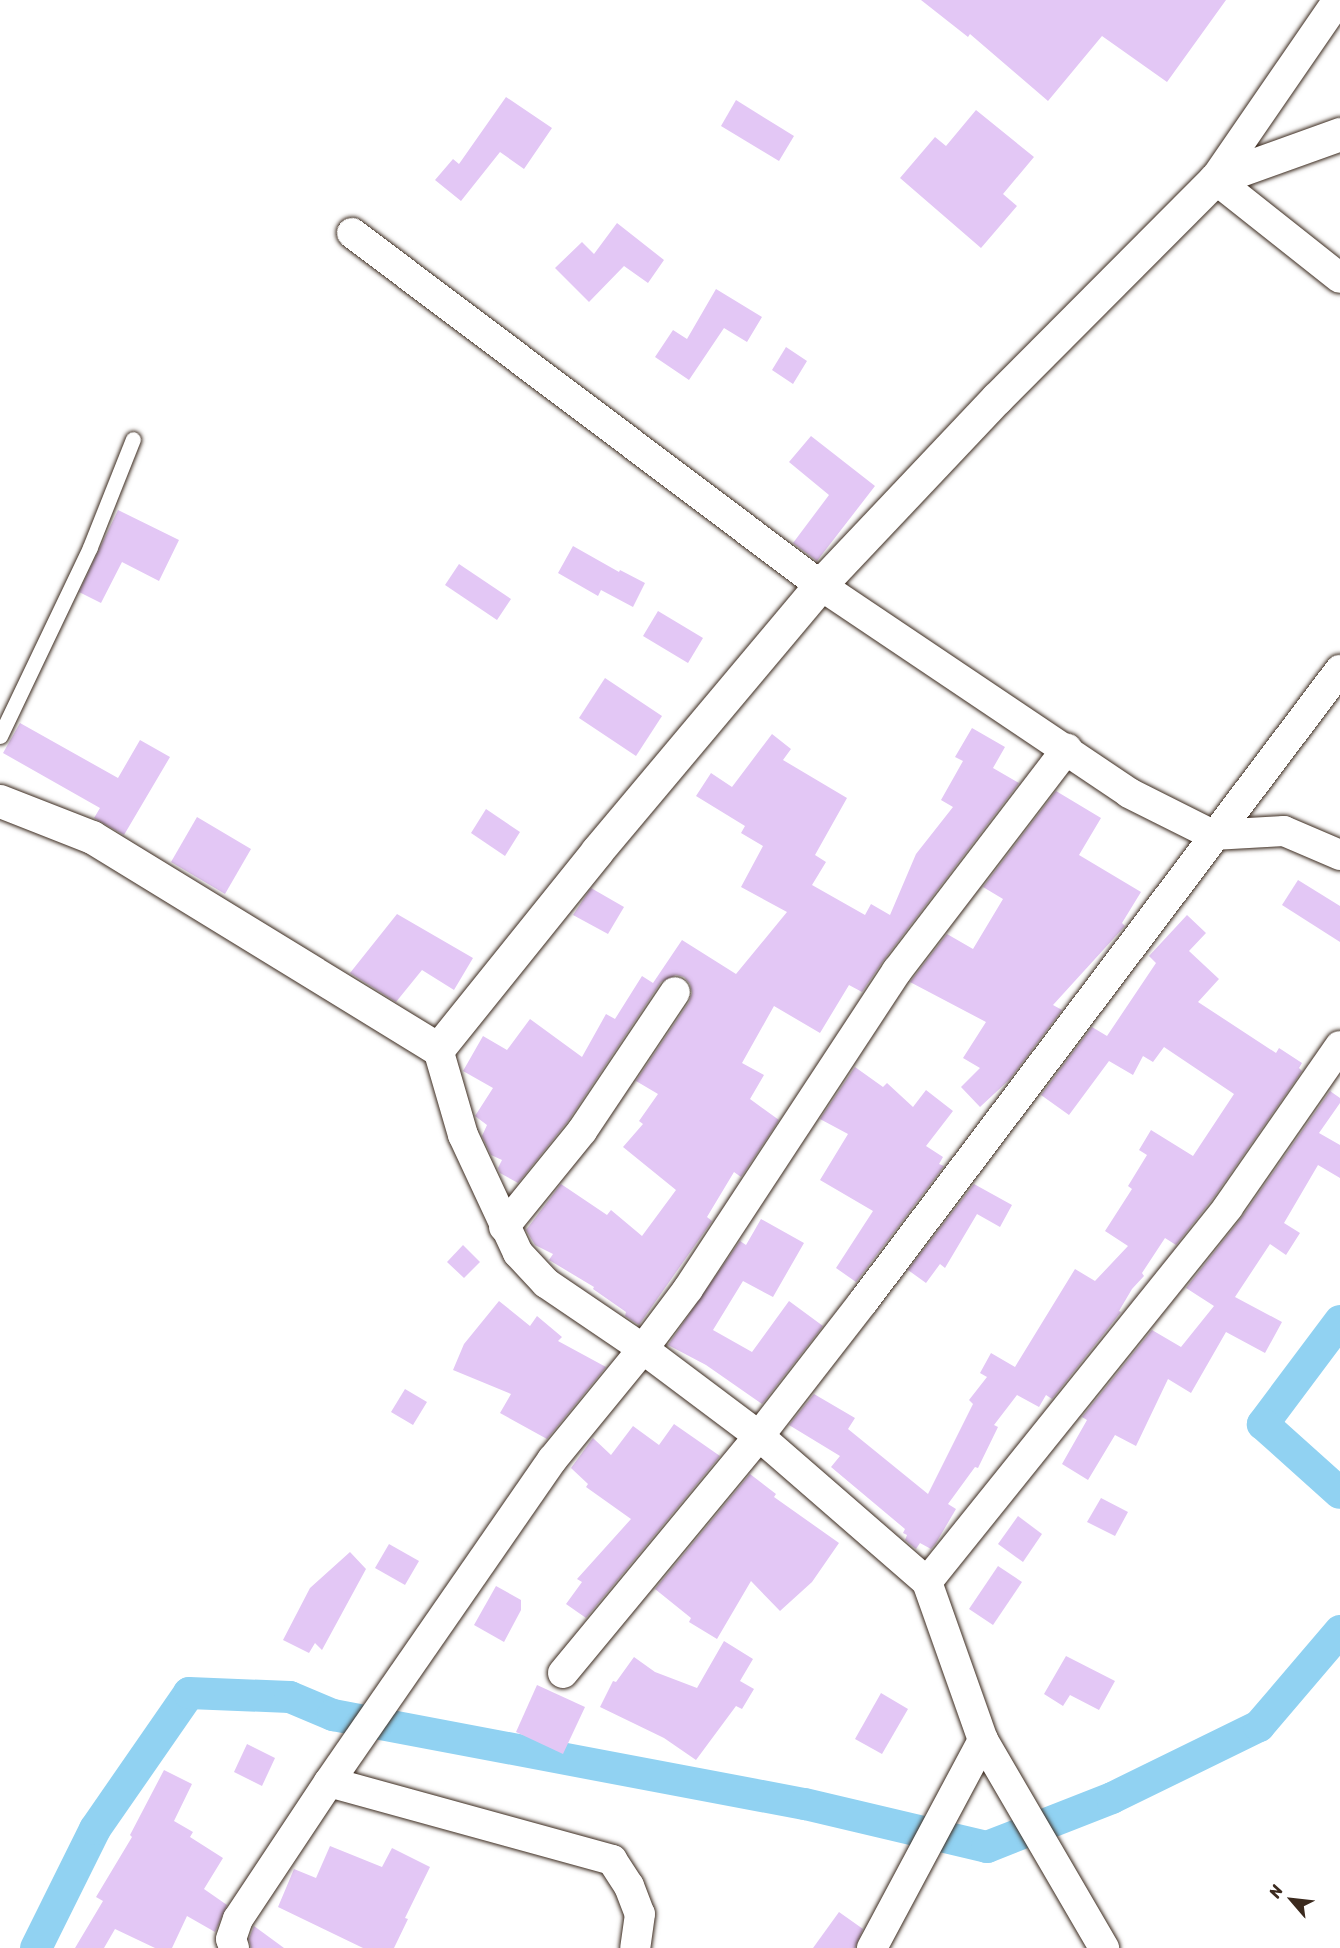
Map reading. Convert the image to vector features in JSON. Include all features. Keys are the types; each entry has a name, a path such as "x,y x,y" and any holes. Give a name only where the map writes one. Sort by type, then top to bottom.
{"street":[{"path":"438,1049 597,851 820,585 997,398 1215,179 1338,4"},
{"path":"1215,179 1340,134"},
{"path":"1215,179 1340,278"},
{"path":"352,233 820,585 1067,749 1129,793 1213,835 1284,831 1340,855"},
{"path":"563,1673 759,1436 870,1293 1213,835 1340,670"},
{"path":"234,1948 231,1939 238,1919 329,1782 552,1460 643,1350 688,1289 897,970 1067,749"},
{"path":"0,801 92,837 438,1049 464,1135 504,1227 518,1253 546,1283 643,1350 759,1436 927,1582 983,1740 1104,1948"},
{"path":"504,1227 582,1131 675,992"},
{"path":"927,1582 1228,1207 1340,1046"},
{"path":"872,1948 983,1740"},
{"path":"329,1782 612,1860 629,1886 640,1914 635,1948"}],"lane":[{"path":"0,736 90,547 133,439"}],"building":[{"path":"921,0 1226,0 1167,82 1102,36 1048,101 970,34 968,37"},
{"path":"506,97 552,128 524,169 500,152 461,201 435,180 453,159 459,164"},
{"path":"736,100 794,136 779,161 721,126"},
{"path":"976,110 1034,157 1003,194 1017,206 981,248 900,178 935,137 946,146"},
{"path":"617,223 664,260 648,283 624,266 589,302 555,268 582,242 594,254"},
{"path":"716,289 762,317 747,342 724,328 689,380 655,357 673,330 687,339"},
{"path":"786,347 807,361 793,384 772,370"},
{"path":"811,436 875,486 817,561 793,543 829,495 789,462"},
{"path":"118,510 179,540 159,581 122,562 101,603 79,592"},
{"path":"573,546 619,572 620,570 645,583 633,607 601,590 598,596 558,573"},
{"path":"459,564 511,599 497,620 445,585"},
{"path":"658,611 703,638 688,663 643,636"},
{"path":"605,678 662,716 636,756 579,718"},
{"path":"20,723 118,778 140,740 170,757 124,835 94,818 100,808 3,753"},
{"path":"972,728 1005,747 993,768 1019,783 883,961 862,992 849,985 820,1033 774,1006 742,1063 764,1075 750,1099 779,1120 741,1177 734,1172 707,1217 712,1221 639,1325 625,1316 626,1312 593,1289 594,1287 549,1260 553,1254 535,1245 526,1230 561,1184 607,1215 611,1210 642,1236 676,1190 623,1147 643,1124 639,1121 658,1094 636,1081 689,1002 692,993 690,984 684,977 676,975 661,982 568,1121 518,1183 500,1173 498,1168 502,1160 491,1155 482,1136 487,1125 475,1116 493,1088 463,1071 483,1036 507,1050 530,1019 582,1057 606,1014 615,1019 642,976 653,983 682,940 736,974 787,912 741,887 763,846 741,833 745,826 696,796 711,773 732,787 772,734 791,749 783,760 847,798 815,855 826,862 812,885 865,915 871,904 890,915 916,854 953,807 941,800 963,761 955,757"},
{"path":"1056,791 1101,818 1079,855 1141,892 1122,923 1125,926 1053,1005 1062,1010 1009,1080 980,1107 961,1087 980,1068 963,1058 986,1022 910,982 947,934 973,949 1003,899 983,887"},
{"path":"486,809 520,832 505,856 471,833"},
{"path":"197,817 251,849 225,894 171,862"},
{"path":"1298,880 1340,906 1340,942 1282,905"},
{"path":"591,888 624,907 608,934 573,915"},
{"path":"397,914 473,958 454,990 422,970 396,1002 350,973"},
{"path":"1187,915 1206,933 1189,951 1219,979 1198,1002 1276,1053 1279,1048 1302,1063 1299,1068 1302,1071 1214,1197 1176,1245 1165,1238 1142,1273 1144,1276 1132,1289 1119,1311 1121,1312 1052,1399 1046,1395 1039,1407 1017,1395 994,1425 998,1427 978,1468 975,1467 948,1504 956,1509 936,1543 931,1549 920,1543 916,1549 905,1540 907,1535 903,1533 905,1529 831,1467 840,1456 789,1425 814,1394 855,1418 848,1429 928,1494 973,1404 969,1400 987,1377 980,1373 991,1353 1015,1367 1075,1269 1095,1281 1128,1246 1105,1231 1132,1189 1128,1186 1147,1155 1139,1150 1151,1130 1193,1156 1234,1094 1164,1047 1153,1062 1143,1056 1133,1075 1109,1061 1069,1115 1041,1095 1092,1027 1107,1036 1156,963 1149,956"},
{"path":"855,1067 883,1087 887,1083 913,1107 926,1090 953,1111 926,1146 943,1157 939,1164 944,1166 856,1282 836,1268 873,1211 820,1180 848,1134 820,1119"},
{"path":"1330,1091 1340,1098 1340,1103 1319,1133 1340,1145 1340,1178 1318,1165 1284,1223 1300,1233 1286,1255 1270,1244 1235,1297 1282,1322 1265,1353 1226,1332 1191,1393 1168,1379 1136,1446 1115,1435 1088,1480 1062,1464 1087,1420 1082,1417 1152,1330 1181,1347 1214,1306 1186,1288 1242,1217"},
{"path":"974,1184 1012,1205 1000,1227 977,1214 945,1268 940,1264 926,1283 908,1270"},
{"path":"761,1219 804,1243 773,1297 743,1281 713,1330 752,1352 789,1301 823,1326 762,1404 706,1365 668,1345 740,1241 746,1245"},
{"path":"463,1245 480,1262 464,1278 447,1262"},
{"path":"499,1301 530,1326 537,1316 562,1337 558,1341 606,1367 547,1439 500,1413 511,1394 453,1370 464,1344"},
{"path":"405,1389 427,1402 413,1425 391,1412"},
{"path":"674,1424 720,1456 586,1618 566,1604 582,1582 577,1579 631,1519 586,1487 588,1484 571,1468 593,1438 611,1455 633,1426 659,1445"},
{"path":"750,1474 776,1494 774,1497 839,1543 812,1582 780,1611 751,1581 717,1639 689,1622 691,1618 655,1589"},
{"path":"1101,1498 1128,1512 1115,1536 1087,1522"},
{"path":"1018,1516 1042,1534 1023,1562 998,1544"},
{"path":"389,1544 419,1561 405,1585 375,1568"},
{"path":"350,1552 366,1569 322,1650 315,1643 309,1653 283,1640 310,1588"},
{"path":"998,1566 1022,1582 993,1625 969,1609"},
{"path":"496,1586 521,1600 521,1610 504,1642 474,1625"},
{"path":"724,1641 753,1659 740,1681 754,1689 742,1709 736,1706 696,1760 664,1738 600,1707 613,1681 616,1682 634,1657 655,1672 697,1688"},
{"path":"1066,1656 1115,1681 1099,1710 1070,1695 1063,1706 1044,1694"},
{"path":"537,1685 585,1707 563,1754 516,1732"},
{"path":"881,1693 908,1709 882,1754 855,1739"},
{"path":"247,1744 275,1758 262,1786 234,1772"},
{"path":"164,1770 192,1784 174,1821 193,1832 190,1837 223,1858 204,1889 227,1905 215,1932 187,1916 172,1948 155,1948 115,1929 104,1948 75,1948 103,1901 96,1897 132,1837 130,1835"},
{"path":"330,1846 382,1867 392,1848 430,1867 405,1918 408,1919 394,1948 363,1948 278,1907 294,1869 316,1878"},
{"path":"839,1912 863,1929 855,1948 813,1948"},
{"path":"254,1926 284,1948 251,1948 249,1939"}],"waterway":[{"path":"1340,1321 1263,1424 1340,1493"},
{"path":"36,1948 95,1829 189,1693 290,1697 333,1715 805,1804 987,1847 1112,1798 1259,1726 1340,1631"}]}
